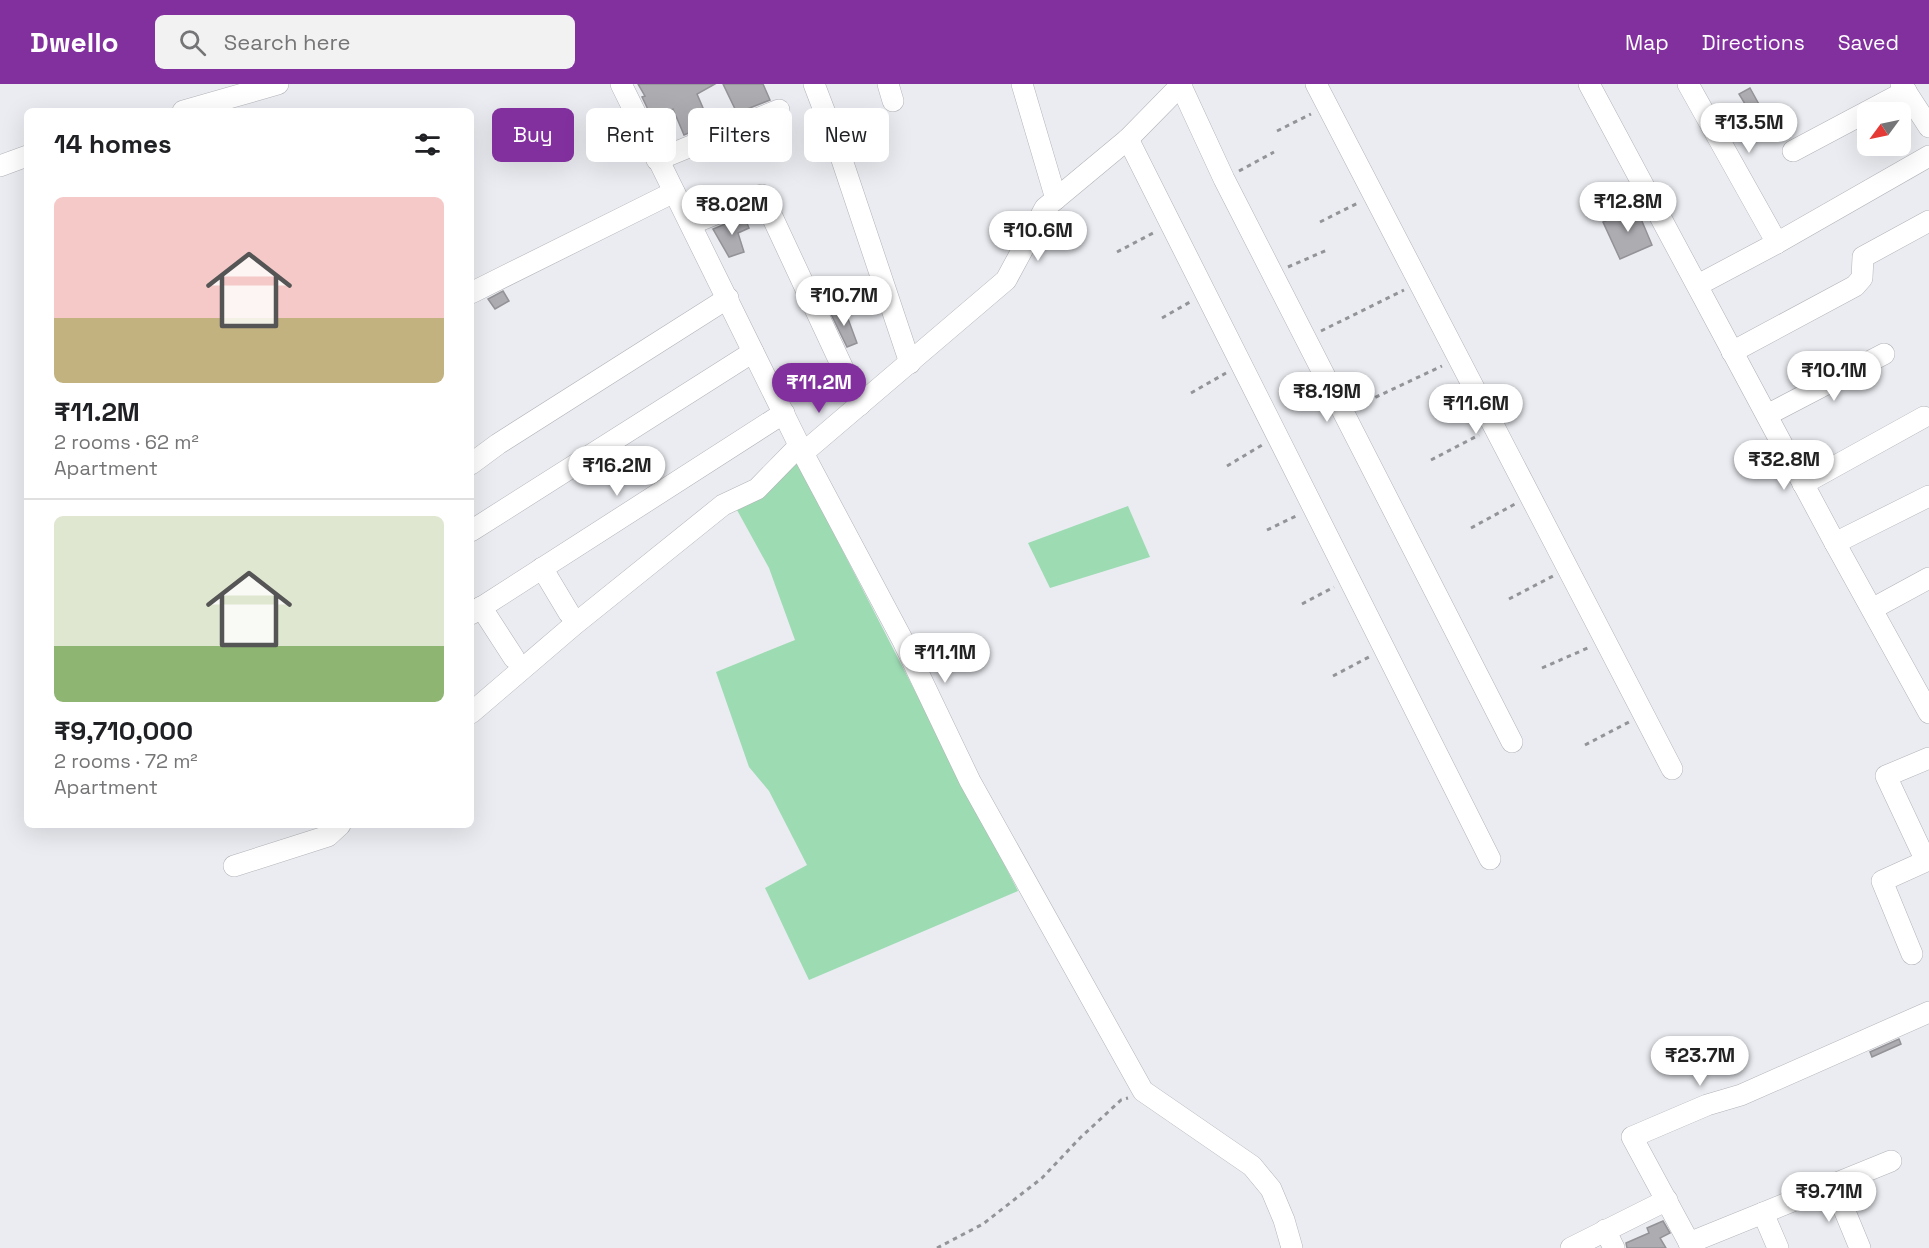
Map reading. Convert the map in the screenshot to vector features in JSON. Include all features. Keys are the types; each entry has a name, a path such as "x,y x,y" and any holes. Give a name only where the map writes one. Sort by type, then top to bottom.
{"street":[{"path":"194,108 278,84"},
{"path":"621,84 632,108"},
{"path":"814,84 836,139 910,363"},
{"path":"1022,84 1056,199"},
{"path":"1316,84 1672,769"},
{"path":"1589,84 1803,484 1929,713"},
{"path":"1688,84 1777,243"},
{"path":"474,710 575,624 723,505 757,489 801,449 860,405 1006,280 1045,208 1128,139 1182,85 1224,179 1512,742"},
{"path":"1793,150 1903,87 1929,127"},
{"path":"1128,139 1490,859"},
{"path":"1698,285 1777,243 1929,156"},
{"path":"0,166 24,157"},
{"path":"658,162 728,298 801,449 902,639 970,781 1143,1091 1252,1166 1271,1189 1293,1248"},
{"path":"474,292 674,192"},
{"path":"691,224 762,195 860,405"},
{"path":"1732,352 1855,286 1862,278 1863,257 1929,221"},
{"path":"474,462 498,444 728,298"},
{"path":"474,529 753,352"},
{"path":"1767,416 1884,354"},
{"path":"514,658 476,610 784,413"},
{"path":"1803,484 1924,417"},
{"path":"1835,543 1929,496"},
{"path":"542,568 569,613"},
{"path":"1872,609 1929,578"},
{"path":"1912,954 1882,881 1928,863 1886,776 1929,758"},
{"path":"234,866 328,836 337,828"},
{"path":"1891,1161 1763,1213 1690,1246 1632,1137 1707,1105 1741,1095 1929,1012"},
{"path":"1834,1185 1860,1248"},
{"path":"1571,1248 1610,1239 1666,1200"},
{"path":"1763,1213 1778,1248"}],"path":[{"path":"1277,130 1326,106"},
{"path":"1224,179 1274,152"},
{"path":"1320,222 1373,195"},
{"path":"1117,252 1170,224"},
{"path":"1273,274 1327,250"},
{"path":"1306,338 1418,282"},
{"path":"1162,318 1205,294"},
{"path":"1344,412 1458,358"},
{"path":"1191,393 1241,365"},
{"path":"1431,460 1494,427"},
{"path":"1227,466 1277,436"},
{"path":"1471,528 1530,496"},
{"path":"1268,530 1313,507"},
{"path":"1509,600 1568,568"},
{"path":"1302,604 1349,579"},
{"path":"1542,668 1605,640"},
{"path":"1333,676 1384,649"},
{"path":"1585,745 1644,714"},
{"path":"937,1248 983,1224 1042,1178 1121,1100 1143,1091"}],"green space":[{"path":"797,462 1018,891 809,980 765,888 807,865 769,791 749,767 716,672 795,640 769,568 737,510"},
{"path":"1128,506 1150,557 1050,588 1028,543"}],"building":[{"path":"638,84 715,84 697,94 703,108 688,108 688,133 684,135 676,116 676,108 647,108 642,97 645,96"},
{"path":"723,84 763,84 770,100 750,108 735,108"},
{"path":"1750,88 1761,108 1751,114 1739,94"},
{"path":"1636,207 1652,245 1620,259 1603,222"},
{"path":"744,216 749,228 738,233 744,252 729,257 713,229"},
{"path":"503,291 509,301 495,309 488,299"},
{"path":"844,308 857,343 847,347 830,312"},
{"path":"1899,1039 1901,1044 1872,1057 1870,1052"},
{"path":"1663,1221 1670,1233 1660,1238 1666,1248 1627,1248 1626,1243 1649,1233 1647,1228"}]}
